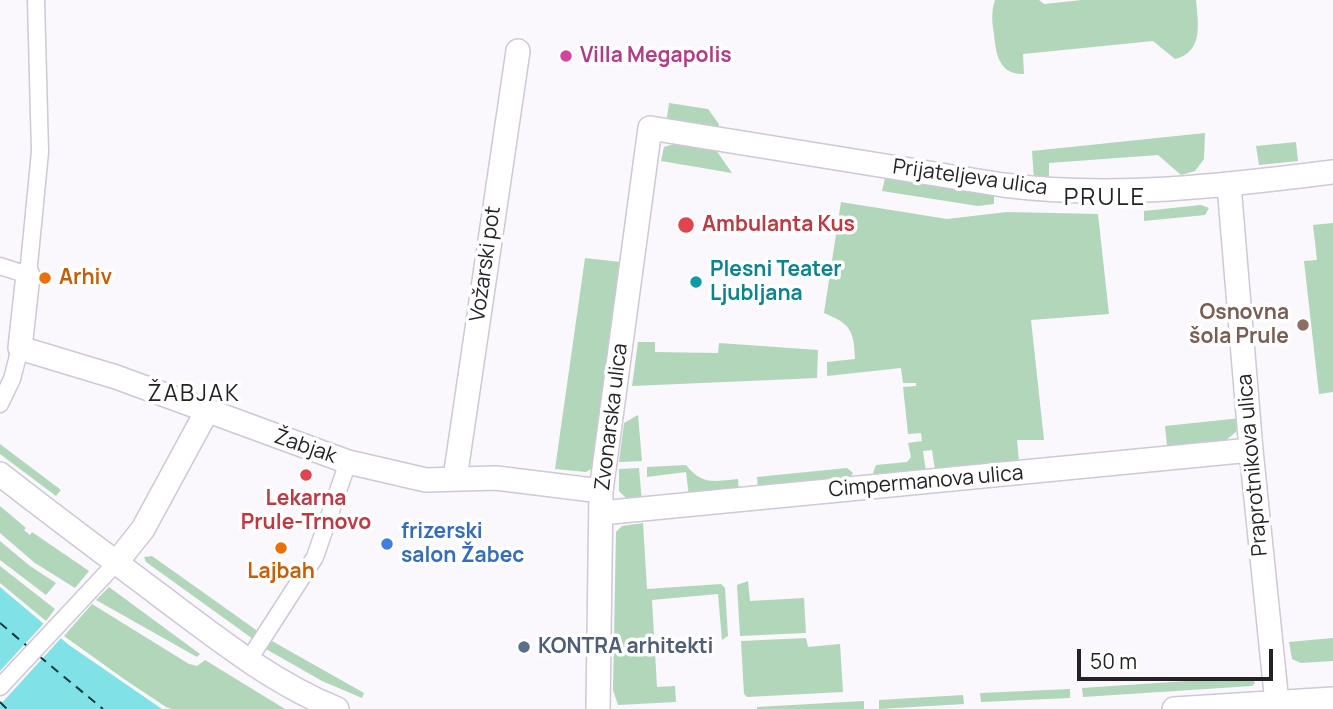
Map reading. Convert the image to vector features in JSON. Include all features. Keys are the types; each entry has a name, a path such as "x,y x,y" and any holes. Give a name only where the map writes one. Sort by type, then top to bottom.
{"street":[{"path":"0,404 12,379 20,348 40,152 36,0"},
{"name":"Vožarski pot","path":"455,478 518,51"},
{"name":"Prijateljeva ulica","path":"650,128 1057,190 1136,191 1229,185 1333,172"},
{"name":"Zvonarska ulica","path":"598,709 601,502 650,128"},
{"name":"Praprotnikova ulica","path":"1229,185 1251,450 1278,703"},
{"path":"0,266 28,275"},
{"name":"Žabjak","path":"20,348 116,377 348,462 426,480 496,478 601,502"},
{"path":"0,687 116,563 143,529 207,411"},
{"name":"Cimpermanova ulica","path":"601,502 1251,450"},
{"path":"248,661 315,557 348,462"},
{"path":"0,474 248,661 293,688 337,709"},
{"path":"1174,709 1333,699"}],"green space":[{"path":"995,0 1039,0 1044,4 1082,0 1196,0 1197,36 1191,50 1175,59 1153,41 1023,54 1024,74 1016,73 1004,67 998,56 992,21"},
{"path":"669,103 708,109 719,124 718,129 671,122 667,117"},
{"path":"1205,133 1204,159 1195,171 1181,175 1158,155 1049,163 1049,180 1034,179 1032,151"},
{"path":"1296,142 1298,161 1259,165 1256,146"},
{"path":"674,144 716,150 732,173 661,161 664,147"},
{"path":"885,178 994,196 994,204 978,206 882,191"},
{"path":"841,202 947,219 1007,212 1098,214 1109,314 1031,320 1044,440 1017,440 1019,461 935,470 932,450 923,451 926,472 873,473 876,465 907,462 911,457 908,443 922,441 921,433 908,434 903,387 916,386 916,383 903,383 901,368 827,376 827,362 855,359 849,329 824,313"},
{"path":"1201,205 1209,208 1205,215 1144,221 1144,211"},
{"path":"1333,223 1333,392 1319,394 1304,261 1317,260 1313,225"},
{"path":"585,258 620,262 593,468 586,472 555,469"},
{"path":"638,342 655,342 655,352 718,353 719,343 818,350 817,378 632,386"},
{"path":"638,415 642,461 619,462 624,423"},
{"path":"1241,418 1236,432 1226,440 1167,446 1165,426"},
{"path":"0,444 61,490 56,496 0,454"},
{"path":"686,465 692,472 709,481 738,479 739,492 689,496 686,472 647,477 647,467"},
{"path":"639,468 642,502 626,498 619,491 619,469"},
{"path":"847,468 853,473 849,480 758,489 757,477"},
{"path":"0,506 26,528 24,530 30,535 32,532 89,571 75,588 35,563 0,533"},
{"path":"643,523 647,589 721,584 725,588 728,636 722,640 718,594 652,600 657,687 675,686 676,702 618,705 613,690 616,532 622,526"},
{"path":"0,541 56,583 46,595 0,560"},
{"path":"152,556 259,632 253,639 146,562 144,557"},
{"path":"0,566 55,609 46,621 0,583"},
{"path":"748,581 750,601 804,598 806,633 740,636 737,585"},
{"path":"109,587 200,654 197,657 96,600"},
{"path":"92,604 189,664 197,666 205,660 285,709 166,707 64,636"},
{"path":"806,638 808,647 840,644 843,692 747,697 744,694 741,641"},
{"path":"1333,638 1333,661 1301,663 1292,659 1289,642"},
{"path":"272,641 364,693 362,698 322,681 266,649"},
{"path":"1252,678 1255,683 1252,686 1083,697 1082,688"},
{"path":"1070,689 1070,698 981,702 980,693"},
{"path":"963,695 964,704 879,709 879,700"},
{"path":"864,701 864,709 757,709 757,707"}],"water":[{"path":"0,587 69,645 162,709 0,709"}],"pier":[{"path":"46,621 62,637 0,705 0,671"}],"ferry route":[{"path":"0,623 27,646"},
{"path":"39,656 103,709"},
{"path":"0,702 7,709"}],"place":[{"name":"Villa Megapolis","path":"566,56"},
{"name":"Ambulanta Kus","path":"686,225"},
{"name":"Arhiv","path":"45,278"},
{"name":"Plesni Teater Ljubljana","path":"696,282"},
{"name":"Osnovna šola Prule","path":"1303,325"},
{"name":"Lekarna Prule-Trnovo","path":"306,475"},
{"name":"frizerski salon Žabec","path":"387,544"},
{"name":"Lajbah","path":"281,548"},
{"name":"KONTRA arhitekti","path":"524,647"}],"district":[{"name":"PRULE","path":"1105,198"},
{"name":"ŽABJAK","path":"194,395"}]}
